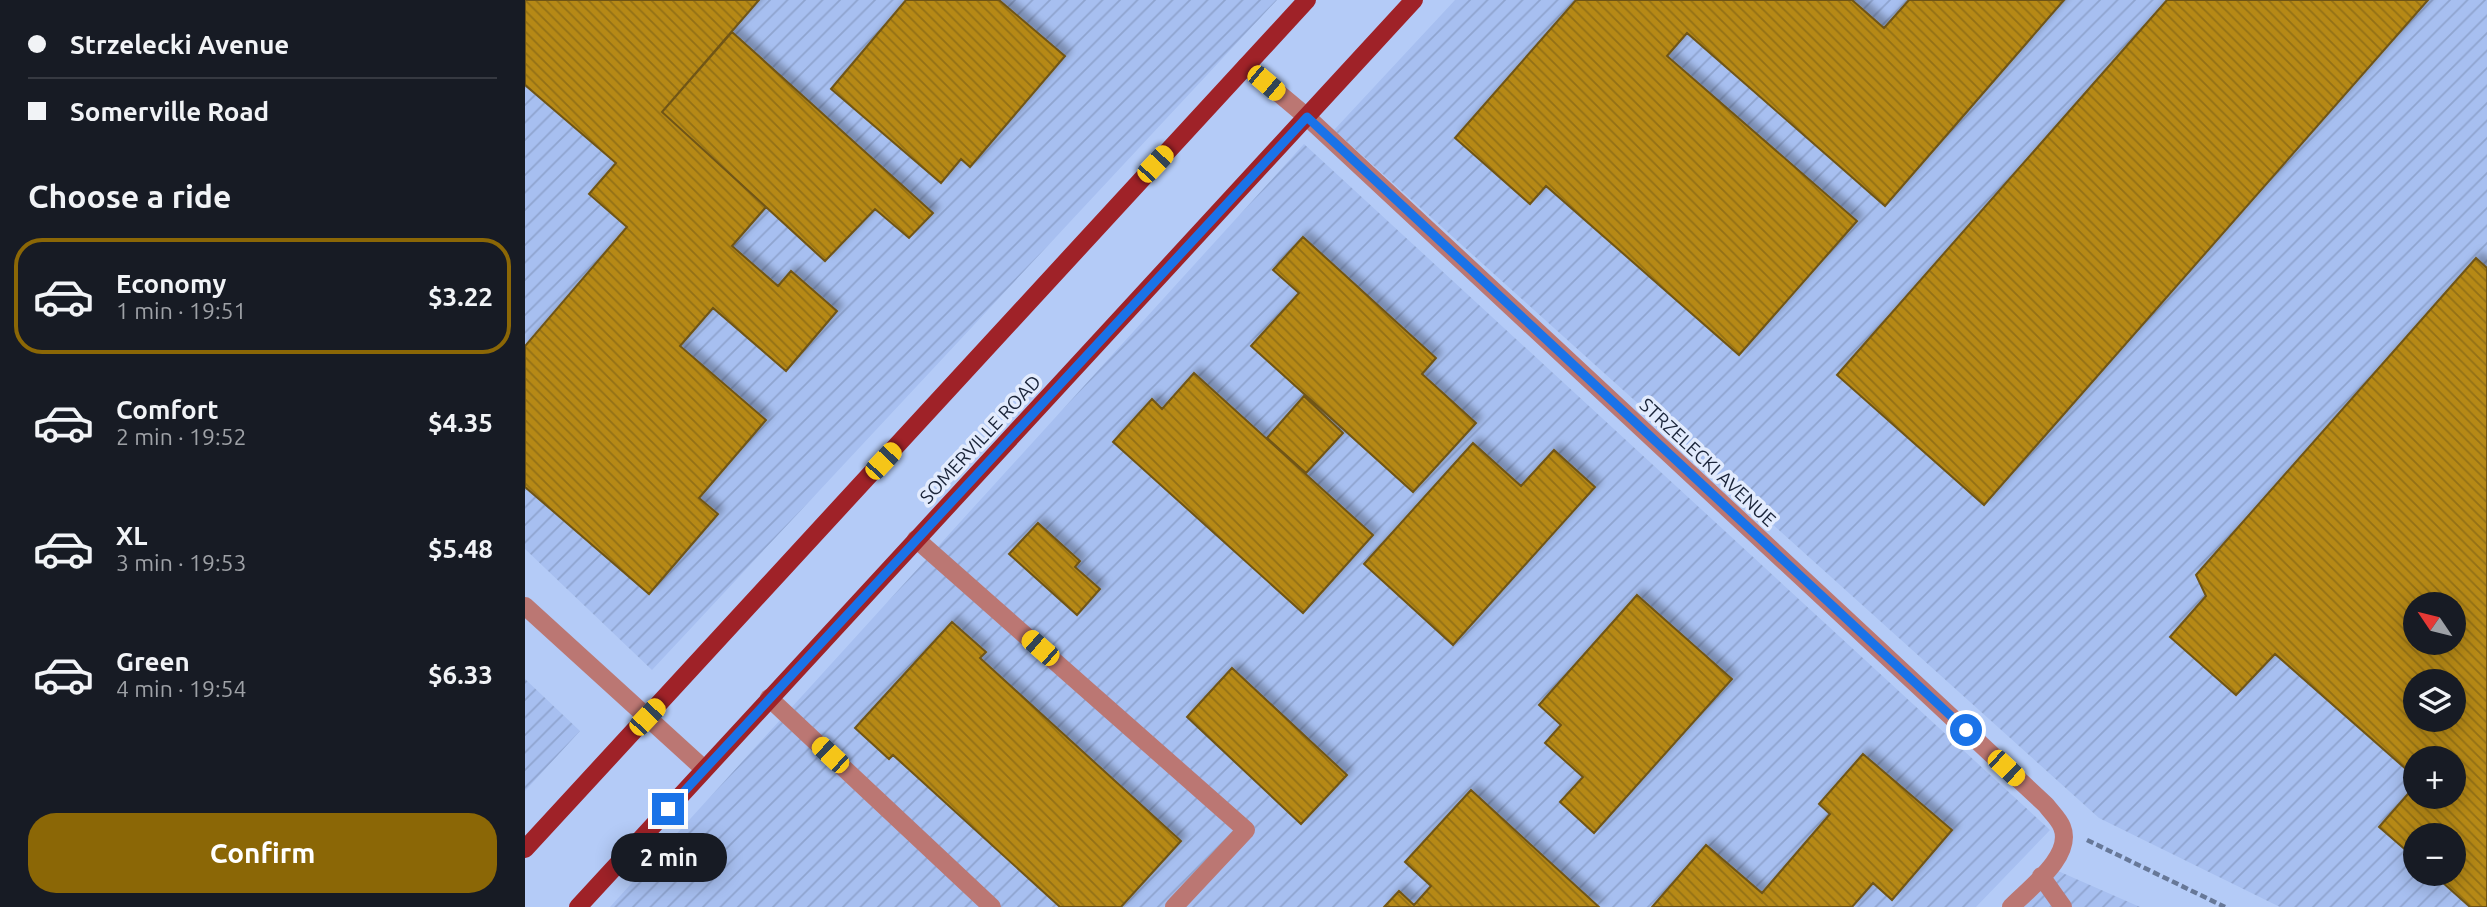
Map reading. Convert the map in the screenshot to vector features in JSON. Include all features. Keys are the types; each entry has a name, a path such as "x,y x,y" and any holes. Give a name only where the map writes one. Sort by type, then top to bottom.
{"main road":[{"path":"525,849 1307,0"},
{"name":"SOMERVILLE ROAD","path":"578,907 1414,0"}],"street":[{"name":"STRZELECKI AVENUE","path":"1246,66 1307,117 2046,805 2063,828"},
{"path":"916,539 1246,830 1174,907"},
{"path":"525,606 704,769"},
{"path":"769,698 992,907"},
{"path":"2011,907 2056,860 2063,846 2063,828"},
{"path":"2041,876 2063,907"}],"path":[{"path":"2063,828 2225,907"}],"shaded area":[{"path":"525,0 1277,0 652,670 525,549"},
{"path":"1455,0 2487,0 2487,907 2280,907 2099,818 1334,130"},
{"path":"1304,144 2050,830 1976,907 610,907"},
{"path":"525,679 580,731 525,791"},
{"path":"2058,871 2140,907 2024,907"}],"building":[{"path":"525,0 759,0 662,112 766,207 732,246 778,286 791,271 837,311 786,371 713,308 680,346 766,420 699,498 718,514 649,594 525,487 525,346 627,227 589,194 616,163 525,85"},
{"path":"906,0 999,0 1065,56 970,167 961,159 941,183 831,89"},
{"path":"1576,0 1852,0 1884,28 1909,0 2064,0 1885,206 1687,33 1667,56 1857,221 1739,355 1546,186 1530,204 1455,138"},
{"path":"2167,0 2428,0 1984,505 1837,375"},
{"path":"732,32 933,213 909,238 875,209 825,261 662,112"},
{"path":"1303,237 1436,358 1422,374 1476,423 1413,492 1251,346 1299,293 1273,270"},
{"path":"2476,258 2487,268 2487,907 2470,907 2447,886 2466,886 2466,823 2403,823 2403,848 2379,827 2403,800 2403,809 2466,809 2466,746 2403,746 2403,766 2275,654 2236,695 2170,637 2206,596 2196,575"},
{"path":"1194,373 1373,535 1303,613 1113,442 1152,399 1162,409"},
{"path":"1304,396 1343,433 1306,473 1267,438"},
{"path":"1473,443 1521,486 1554,450 1595,487 1453,645 1364,564"},
{"path":"1038,523 1080,561 1075,567 1100,589 1077,615 1009,554"},
{"path":"1637,595 1732,679 1594,833 1560,802 1583,777 1545,743 1561,725 1539,705"},
{"path":"952,622 986,652 980,658 1181,841 1121,907 1060,907 893,755 889,759 855,728"},
{"path":"1232,668 1347,775 1301,824 1187,717"},
{"path":"1863,754 1952,830 1892,900 1873,883 1852,907 1652,907 1706,845 1762,893 1830,814 1819,804"},
{"path":"1471,790 1599,907 1384,907 1399,891 1414,905 1431,886 1405,862"}],"route":[{"path":"668,809 1307,117 1966,730"}]}
